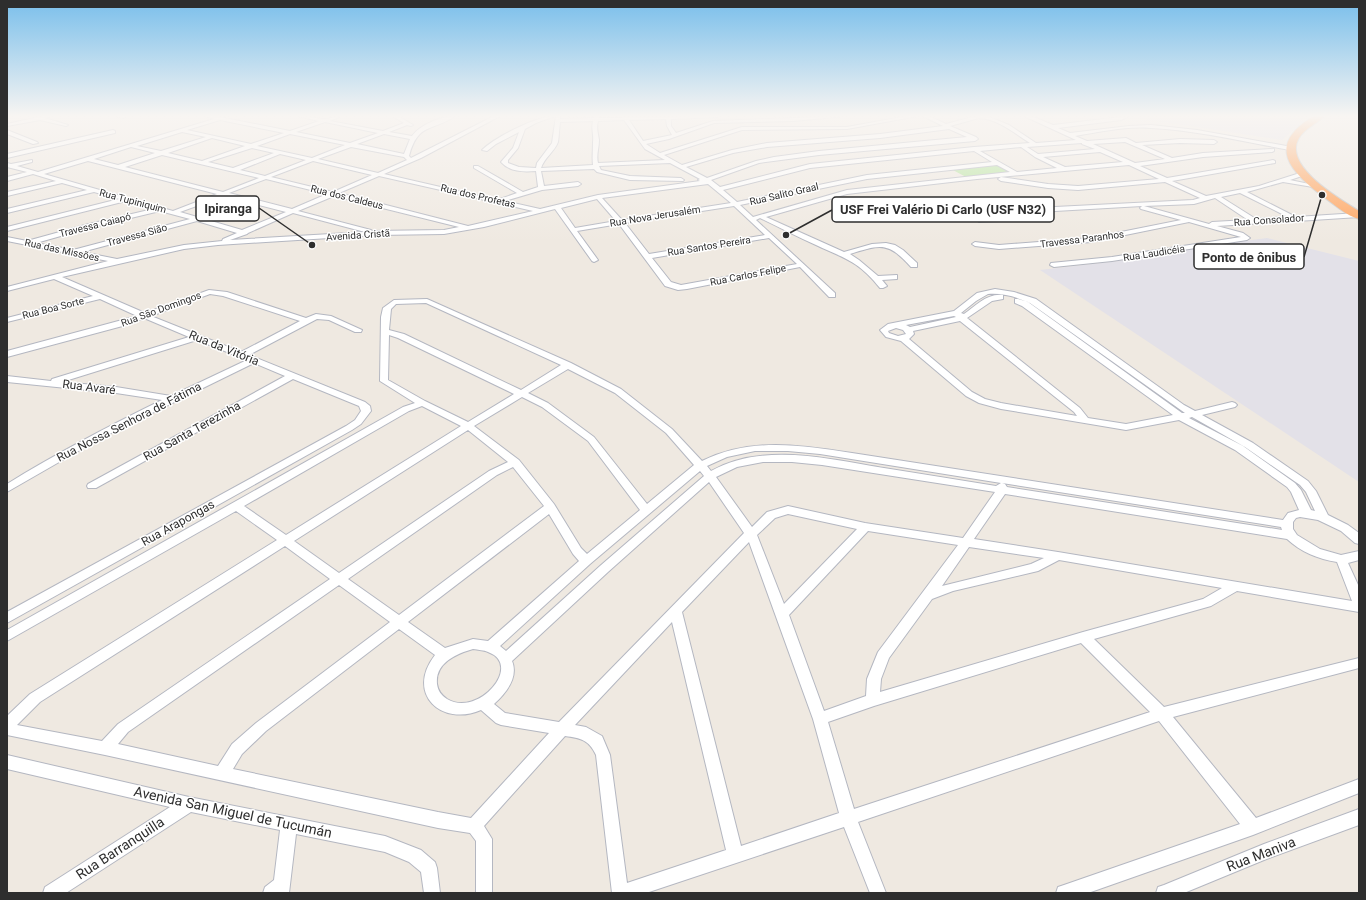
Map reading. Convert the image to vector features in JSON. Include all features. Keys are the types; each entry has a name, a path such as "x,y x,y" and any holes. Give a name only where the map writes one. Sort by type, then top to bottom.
{"highway":[{"path":"1292,158 1303,174 1317,187 1359,213"},
{"path":"1302,158 1318,179 1359,213"}],"street":[{"path":"7,179 37,173 91,158"},
{"path":"118,167 145,158"},
{"name":"Rua dos Caldeus","path":"188,158 469,228"},
{"path":"204,162 216,158"},
{"path":"234,170 265,158"},
{"name":"Rua dos Profetas","path":"304,158 541,211"},
{"path":"175,212 317,158"},
{"path":"404,158 408,159"},
{"path":"507,158 504,162 516,169 596,166 670,160"},
{"path":"541,188 538,169 544,158"},
{"path":"594,158 599,171 630,178 708,181 758,162 785,158"},
{"path":"666,158 683,166 708,181 738,204 750,219 802,265 832,295"},
{"path":"683,166 711,158"},
{"path":"719,189 810,166 884,158"},
{"path":"989,158 1032,184"},
{"path":"1041,158 1064,170"},
{"path":"1118,158 1205,198"},
{"path":"750,219 762,217 847,192 1179,158"},
{"path":"88,159 377,233"},
{"path":"218,243 335,194 380,174 408,159"},
{"path":"9,166 30,161"},
{"path":"977,178 1078,188 1165,180 1273,162"},
{"name":"Rua Salito Graal","path":"738,204 867,177 997,163"},
{"name":"Rua Tupiniquim","path":"9,166 244,232 256,242"},
{"path":"476,167 521,193"},
{"path":"981,221 1001,219 1048,210 1186,203 1205,198 1242,192 1303,174"},
{"path":"7,194 63,181"},
{"name":"Avenida Cristã","path":"7,289 166,250 218,243 256,242 377,233 444,232 469,228 598,196 708,181"},
{"path":"1282,181 1317,187"},
{"path":"499,201 541,188 578,184"},
{"path":"7,211 94,190"},
{"path":"1242,192 1296,218"},
{"path":"598,196 648,256"},
{"path":"1216,196 1254,221"},
{"path":"7,229 128,199"},
{"name":"Rua Nova Jerusalém","path":"573,230 738,204"},
{"path":"1138,206 1203,225"},
{"path":"557,207 594,260"},
{"name":"Travessa Caiapó","path":"28,243 161,209"},
{"name":"Rua Consolador","path":"1203,225 1359,213"},
{"path":"762,217 821,246 844,254 857,261 874,275 883,286"},
{"name":"Travessa Sião","path":"75,252 200,219"},
{"name":"Travessa Paranhos","path":"975,244 999,247 1091,240 1189,221"},
{"name":"Rua Laudicéia","path":"1054,265 1106,260 1247,238 1241,234 1203,225"},
{"name":"Rua Santos Pereira","path":"648,256 770,236"},
{"name":"Rua das Missões","path":"7,239 118,262"},
{"path":"844,254 880,245 889,246 897,248 914,265"},
{"name":"Rua Carlos Felipe","path":"648,256 668,284 683,288 802,265"},
{"path":"874,275 892,274"},
{"name":"Rua da Vitória","path":"56,277 99,297 365,406 366,411 364,416 349,428"},
{"path":"1307,514 1296,490 1291,485 1239,448 1181,417 1025,304 1014,299 996,297 983,302 969,315 959,315 885,328 886,334 896,338 959,315 960,311 973,299 991,292 1004,291 1033,301 1181,407 1249,444 1304,484 1311,492 1323,517"},
{"name":"Rua São Domingos","path":"7,354 117,325 202,294 216,292 306,321"},
{"name":"Rua Boa Sorte","path":"7,320 99,297"},
{"path":"586,561 577,551 550,507 515,462 468,426 422,403 384,381 387,308 394,302 427,301 568,365 618,391 669,431 701,465 751,534 820,719 849,819 878,893"},
{"path":"959,315 1077,410 1084,419"},
{"path":"242,355 316,316 325,316 358,330"},
{"path":"895,326 902,327 906,334 969,394 982,401 1001,406 1126,427 1181,417 1232,405"},
{"path":"385,331 401,336 522,393 544,405 592,439 646,510"},
{"path":"50,382 198,337"},
{"name":"Rua Nossa Senhora de Fátima","path":"7,489 35,470 171,399 254,360"},
{"path":"7,725 35,698 468,426 568,365"},
{"name":"Rua Santa Terezinha","path":"92,486 292,376"},
{"name":"Rua Avaré","path":"7,379 50,382 116,390 171,399"},
{"path":"7,636 406,409 422,403"},
{"name":"Rua Arapongas","path":"7,618 349,428"},
{"path":"491,647 586,561 701,465 723,455 753,448 786,447 852,461 1001,485 1292,536"},
{"path":"506,658 601,570 710,476 732,464 758,459 787,457 852,461"},
{"path":"105,748 123,728 493,473 515,462"},
{"path":"1001,485 1286,524"},
{"path":"873,700 874,680 883,656 966,542 1001,485"},
{"path":"237,506 445,655"},
{"path":"222,773 237,749 261,727 550,507"},
{"path":"474,826 563,728 751,534 772,515 788,510 865,527 1058,556 1359,607"},
{"path":"1359,538 1347,528 1323,517 1307,514 1294,515 1287,520 1286,524 1287,529 1300,544 1316,552 1341,559 1349,559 1359,555"},
{"path":"782,614 865,527"},
{"path":"928,596 951,587 1034,568 1058,556"},
{"path":"1341,559 1359,602"},
{"path":"820,719 873,700 1083,637 1207,603 1234,587"},
{"path":"676,610 735,856"},
{"path":"1083,637 1162,714 1253,827"},
{"path":"473,644 491,647 502,653 506,658 508,665 507,679 498,693 484,704 465,708 456,708 441,703 431,692 430,679 436,664 445,655 456,649 473,644"},
{"path":"484,704 501,719 581,732 598,742 603,755 621,893 849,819 1162,714 1359,663"},
{"path":"7,730 105,748 474,826 484,839 484,893"},
{"name":"Avenida San Miguel de Tucumán","path":"7,762 189,804 385,844 416,856 429,868 432,893"},
{"path":"1064,893 1253,827 1359,786"},
{"name":"Rua Barranquilla","path":"51,893 189,804"},
{"name":"Rua Maniva","path":"1164,893 1264,852 1359,817"},
{"path":"278,890 289,825"}],"shaded area":[{"path":"1267,238 1359,261 1359,482 1040,270 1119,261 1169,251"}],"green space":[{"path":"997,164 1012,173 966,177 951,169"}],"place":[{"name":"Ponto de ônibus","path":"1322,195"},
{"name":"USF Frei Valério Di Carlo (USF N32)","path":"786,235"},
{"name":"Ipiranga","path":"312,245"}]}
